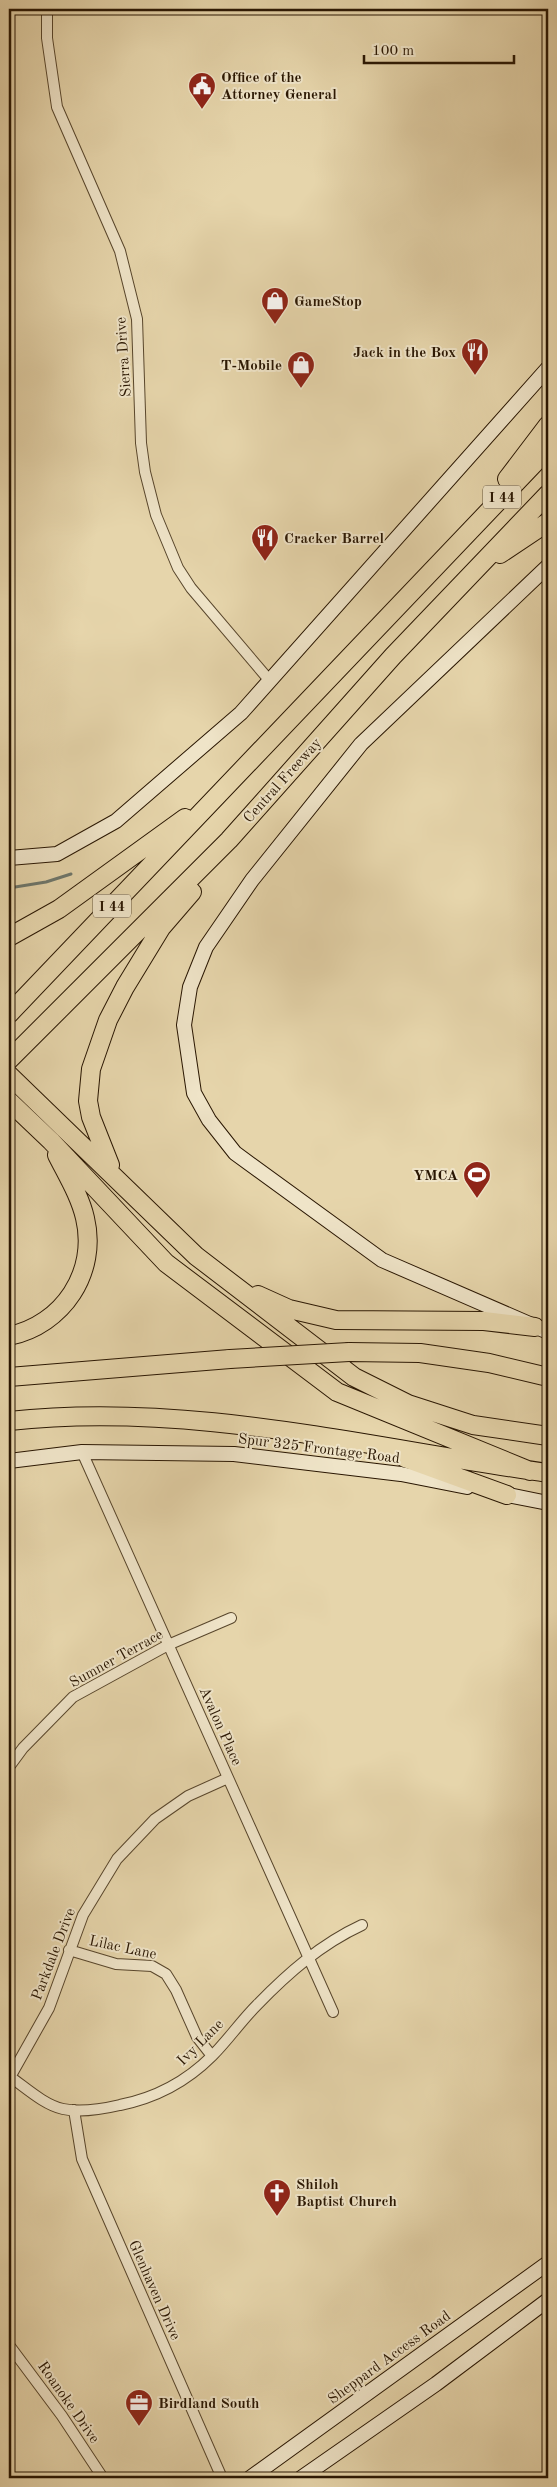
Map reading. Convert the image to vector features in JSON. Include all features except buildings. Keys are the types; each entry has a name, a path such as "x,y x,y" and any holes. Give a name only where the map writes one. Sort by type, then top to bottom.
{"highway":[{"path":"457,545 548,425"},
{"name":"I 44","path":"9,1014 548,449"},
{"name":"Central Freeway","path":"9,1060 229,840 393,656 548,494"},
{"path":"472,572 548,522"},
{"path":"9,936 25,930 59,909 214,798"},
{"path":"114,1175 96,1134 88,1101 91,1069 99,1045 125,987 160,928 215,866 229,840"},
{"path":"9,1075 196,1256 354,1377 400,1400 473,1425 548,1436"},
{"path":"9,1101 50,1141 166,1263 337,1392 530,1470"},
{"path":"9,1336 40,1326 57,1313 71,1298 86,1261 88,1239 85,1218 80,1202 50,1141"},
{"path":"224,1279 289,1310 336,1320 484,1321 542,1330"},
{"path":"9,1377 230,1359 349,1352 420,1353 489,1363 548,1377"},
{"path":"9,1421 45,1417 120,1416 194,1420 365,1444 548,1473"},
{"path":"365,1444 507,1495"}],"main road":[{"path":"9,858 57,854 116,821 241,713 548,368"},
{"path":"542,1330 382,1260 236,1153 209,1120 194,1093 188,1063 184,1026 190,987 206,947 252,880 361,744 548,566"},
{"path":"9,1461 82,1452"},
{"name":"Spur 325 Frontage Road","path":"82,1452 234,1454 401,1474 548,1503"},
{"name":"Sheppard Access Road","path":"250,2478 548,2263"},
{"path":"301,2478 436,2384 548,2300"}],"street":[{"name":"Sierra Drive","path":"47,9 47,38 57,107 120,251 135,313 140,374 141,443 156,515 178,568 191,588 270,681"},
{"name":"Avalon Place","path":"82,1452 333,2012"},
{"name":"Sumner Terrace","path":"9,1767 24,1748 73,1697 168,1645 231,1618"},
{"name":"Parkdale Drive","path":"9,2077 49,2008 83,1915 117,1859 155,1819 188,1796 228,1778"},
{"name":"Ivy Lane","path":"9,2077 50,2104 74,2110 107,2108 154,2096 180,2082 212,2056 256,2005 308,1957 339,1936 362,1925"},
{"name":"Lilac Lane","path":"69,1950 116,1964 152,1966 166,1974 176,1990 197,2037 212,2056"},
{"name":"Glenhaven Drive","path":"74,2110 82,2159 222,2478"},
{"name":"Roanoke Drive","path":"9,2345 62,2416 103,2478"}],"waterway":[{"path":"9,888 46,882 71,874"}],"place":[{"name":"Office of the Attorney General","path":"202,110"},
{"name":"GameStop","path":"275,325"},
{"name":"Jack in the Box","path":"475,376"},
{"name":"T-Mobile","path":"301,389"},
{"name":"Cracker Barrel","path":"265,562"},
{"name":"YMCA","path":"477,1199"},
{"name":"Shiloh Baptist Church","path":"277,2217"},
{"name":"Birdland South","path":"139,2427"}]}
